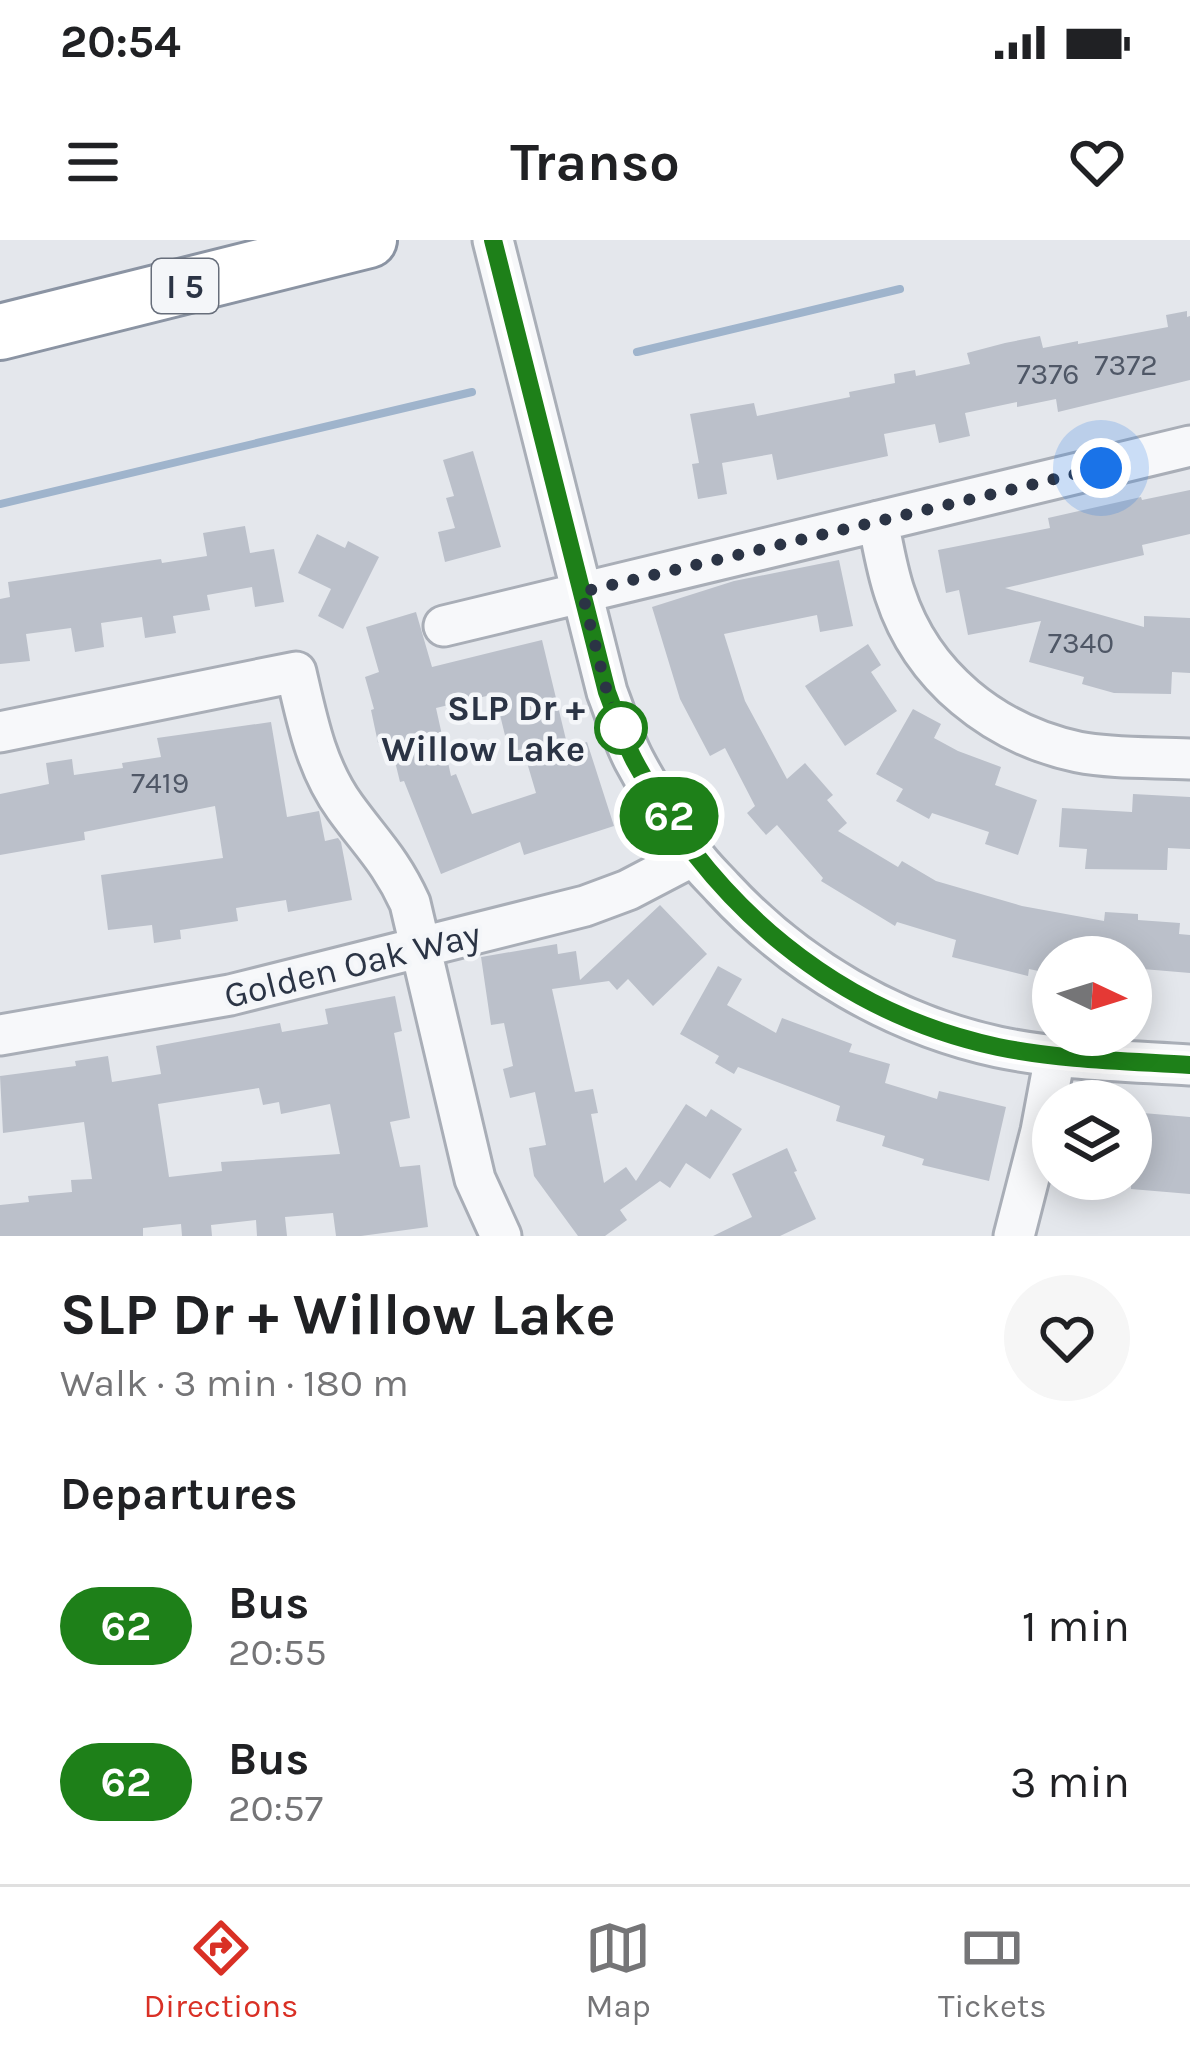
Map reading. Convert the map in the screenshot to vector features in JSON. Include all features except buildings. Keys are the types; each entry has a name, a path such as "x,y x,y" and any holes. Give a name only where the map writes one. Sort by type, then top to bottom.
{"highway":[{"name":"I 5","path":"0,332 369,240"}],"street":[{"path":"493,240 607,692 633,758 694,856 747,914 796,956 843,986 901,1016 953,1035 1032,1052"},
{"path":"444,626 1190,446"},
{"path":"878,521 896,597 913,634 936,669 964,698 1005,726 1082,753 1190,760"},
{"path":"0,732 296,672 323,768 344,806 398,875 410,903 475,1179 501,1236"},
{"name":"Golden Oak Way","path":"0,1035 230,995 585,906 694,856"},
{"path":"1014,1236 1055,1056 1190,1065"}],"waterway":[{"path":"637,352 900,289"},
{"path":"0,504 472,392"}],"bus line":[{"name":"62","path":"493,240 607,692 633,758 694,856 747,914 796,956 901,1016 998,1047 1055,1056 1190,1065"}],"place":[{"name":"SLP Dr + Willow Lake","path":"621,728"}],"route":[{"path":"621,728 582,592 1101,468"}]}
